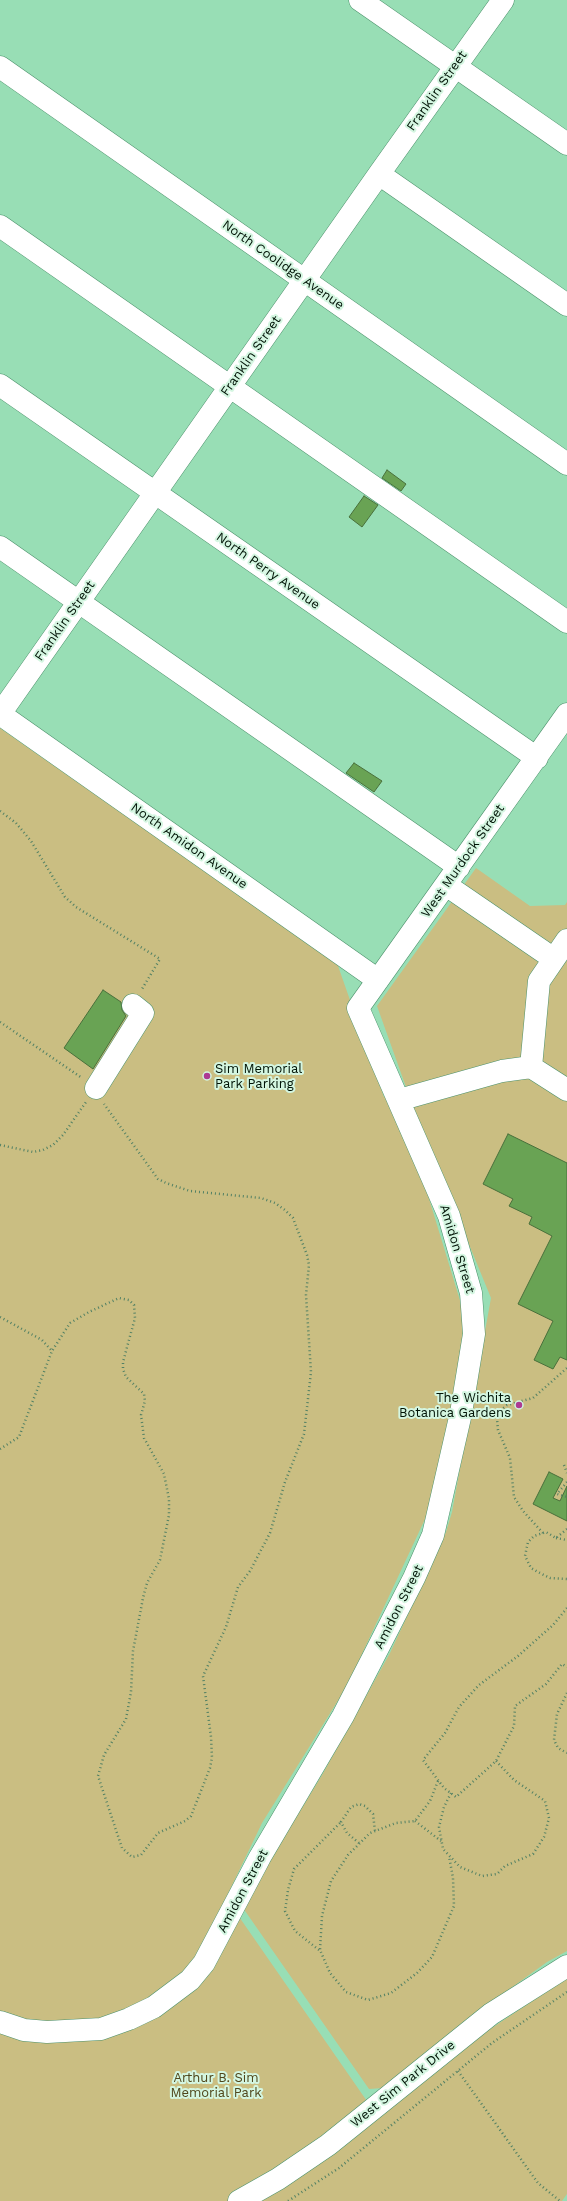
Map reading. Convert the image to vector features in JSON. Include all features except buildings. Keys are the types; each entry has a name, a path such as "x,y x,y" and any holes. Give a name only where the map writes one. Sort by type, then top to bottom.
{"street":[{"path":"360,0 567,144"},
{"name":"Franklin Street","path":"0,714 304,280 503,0"},
{"name":"North Coolidge Avenue","path":"0,67 567,464"},
{"path":"379,174 567,305"},
{"path":"0,226 567,622"},
{"name":"North Perry Avenue","path":"0,385 537,758"},
{"path":"0,547 459,867"},
{"name":"North Amidon Avenue","path":"0,714 378,980"},
{"name":"West Murdock Street","path":"358,1008 567,714"},
{"path":"446,885 554,959"},
{"path":"531,1067 539,981 567,940"},
{"path":"96,1088 143,1013 133,1005"},
{"name":"Amidon Street","path":"0,2022 24,2030 47,2032 73,2032 101,2029 130,2019 154,2007 190,1980 204,1963 260,1857 343,1716 414,1578 433,1535 461,1413 474,1334 471,1293 449,1216 358,1008"},
{"path":"399,1100 502,1070 531,1067 567,1090"},
{"name":"West Sim Park Drive","path":"239,2201 278,2179 328,2145 491,2014 567,1966"}],"path":[{"path":"0,811 16,823 31,841 65,897 82,911 160,959 133,1005"},
{"path":"0,1022 96,1088 102,1102 158,1179 166,1184 190,1191 261,1198 276,1203 294,1218 307,1255 309,1266 306,1295 311,1372 304,1434 285,1482 270,1533 250,1571 238,1587 226,1627 203,1676 211,1737 212,1758 210,1768 191,1816 185,1821 158,1833 141,1855 132,1857 122,1848 98,1776 104,1755 126,1720 131,1692 133,1651 143,1598 147,1584 160,1560 169,1515 169,1499 164,1474 144,1438 141,1415 145,1402 144,1394 126,1377 123,1369 123,1362 135,1318 134,1305 129,1300 119,1298 88,1312 70,1323 52,1351 19,1437 0,1448"},
{"path":"0,1145 33,1152 43,1150 53,1145 63,1135 96,1088"},
{"path":"0,1317 42,1340 52,1351"},
{"path":"567,1368 533,1398 507,1405 500,1411 497,1419 498,1430 510,1458 514,1497 524,1511 544,1533 556,1538 567,1540"},
{"path":"564,1465 567,1473"},
{"path":"567,1482 557,1494 567,1497"},
{"path":"556,1538 567,1529"},
{"path":"544,1533 534,1536 528,1542 525,1550 528,1562 532,1568 544,1576 560,1580 567,1579"},
{"path":"567,1608 553,1625 518,1656 479,1685 458,1707 445,1733 423,1760 438,1781 456,1796 496,1761 514,1726 515,1706 546,1684 562,1664 567,1667"},
{"path":"567,1693 557,1714 554,1732 554,1740 558,1748 567,1753"},
{"path":"451,1793 444,1807 439,1827 443,1848 460,1867 482,1876 497,1874 505,1866 533,1854 544,1837 549,1818 545,1801 514,1780 496,1761"},
{"path":"414,1821 430,1801 438,1781"},
{"path":"320,1950 295,1931 285,1911 288,1890 294,1869 341,1822 351,1807 360,1804 373,1814 375,1831"},
{"path":"442,1841 414,1821 396,1823 375,1831 359,1843 348,1855 331,1881 322,1916 320,1950 330,1973 346,1992 368,2000 391,1993 417,1973 432,1957 445,1930 454,1906 453,1878 449,1856"},
{"path":"341,1822 347,1833 359,1843"},
{"path":"288,2201 339,2168 492,2043 567,1992"},
{"path":"458,2071 538,2183 560,2201"}],"green space":[{"name":"Arthur B. Sim Memorial Park","path":"0,728 337,963 384,1097 399,1100 465,1317 449,1431 426,1517 347,1686 262,1823 226,1898 378,2117 454,2053 567,1978 567,2194 562,2201 0,2201"},
{"name":"The Wichita Botanica Gardens","path":"476,868 530,906 565,905 567,902 567,1951 547,1962 471,2017 383,2088 369,2089 243,1908 259,1878 322,1775 390,1653 446,1532 452,1512 491,1298 416,1115 377,1006"}],"place":[{"name":"Sim Memorial Park Parking","path":"207,1076"},
{"name":"The Wichita Botanica Gardens","path":"519,1405"}]}
